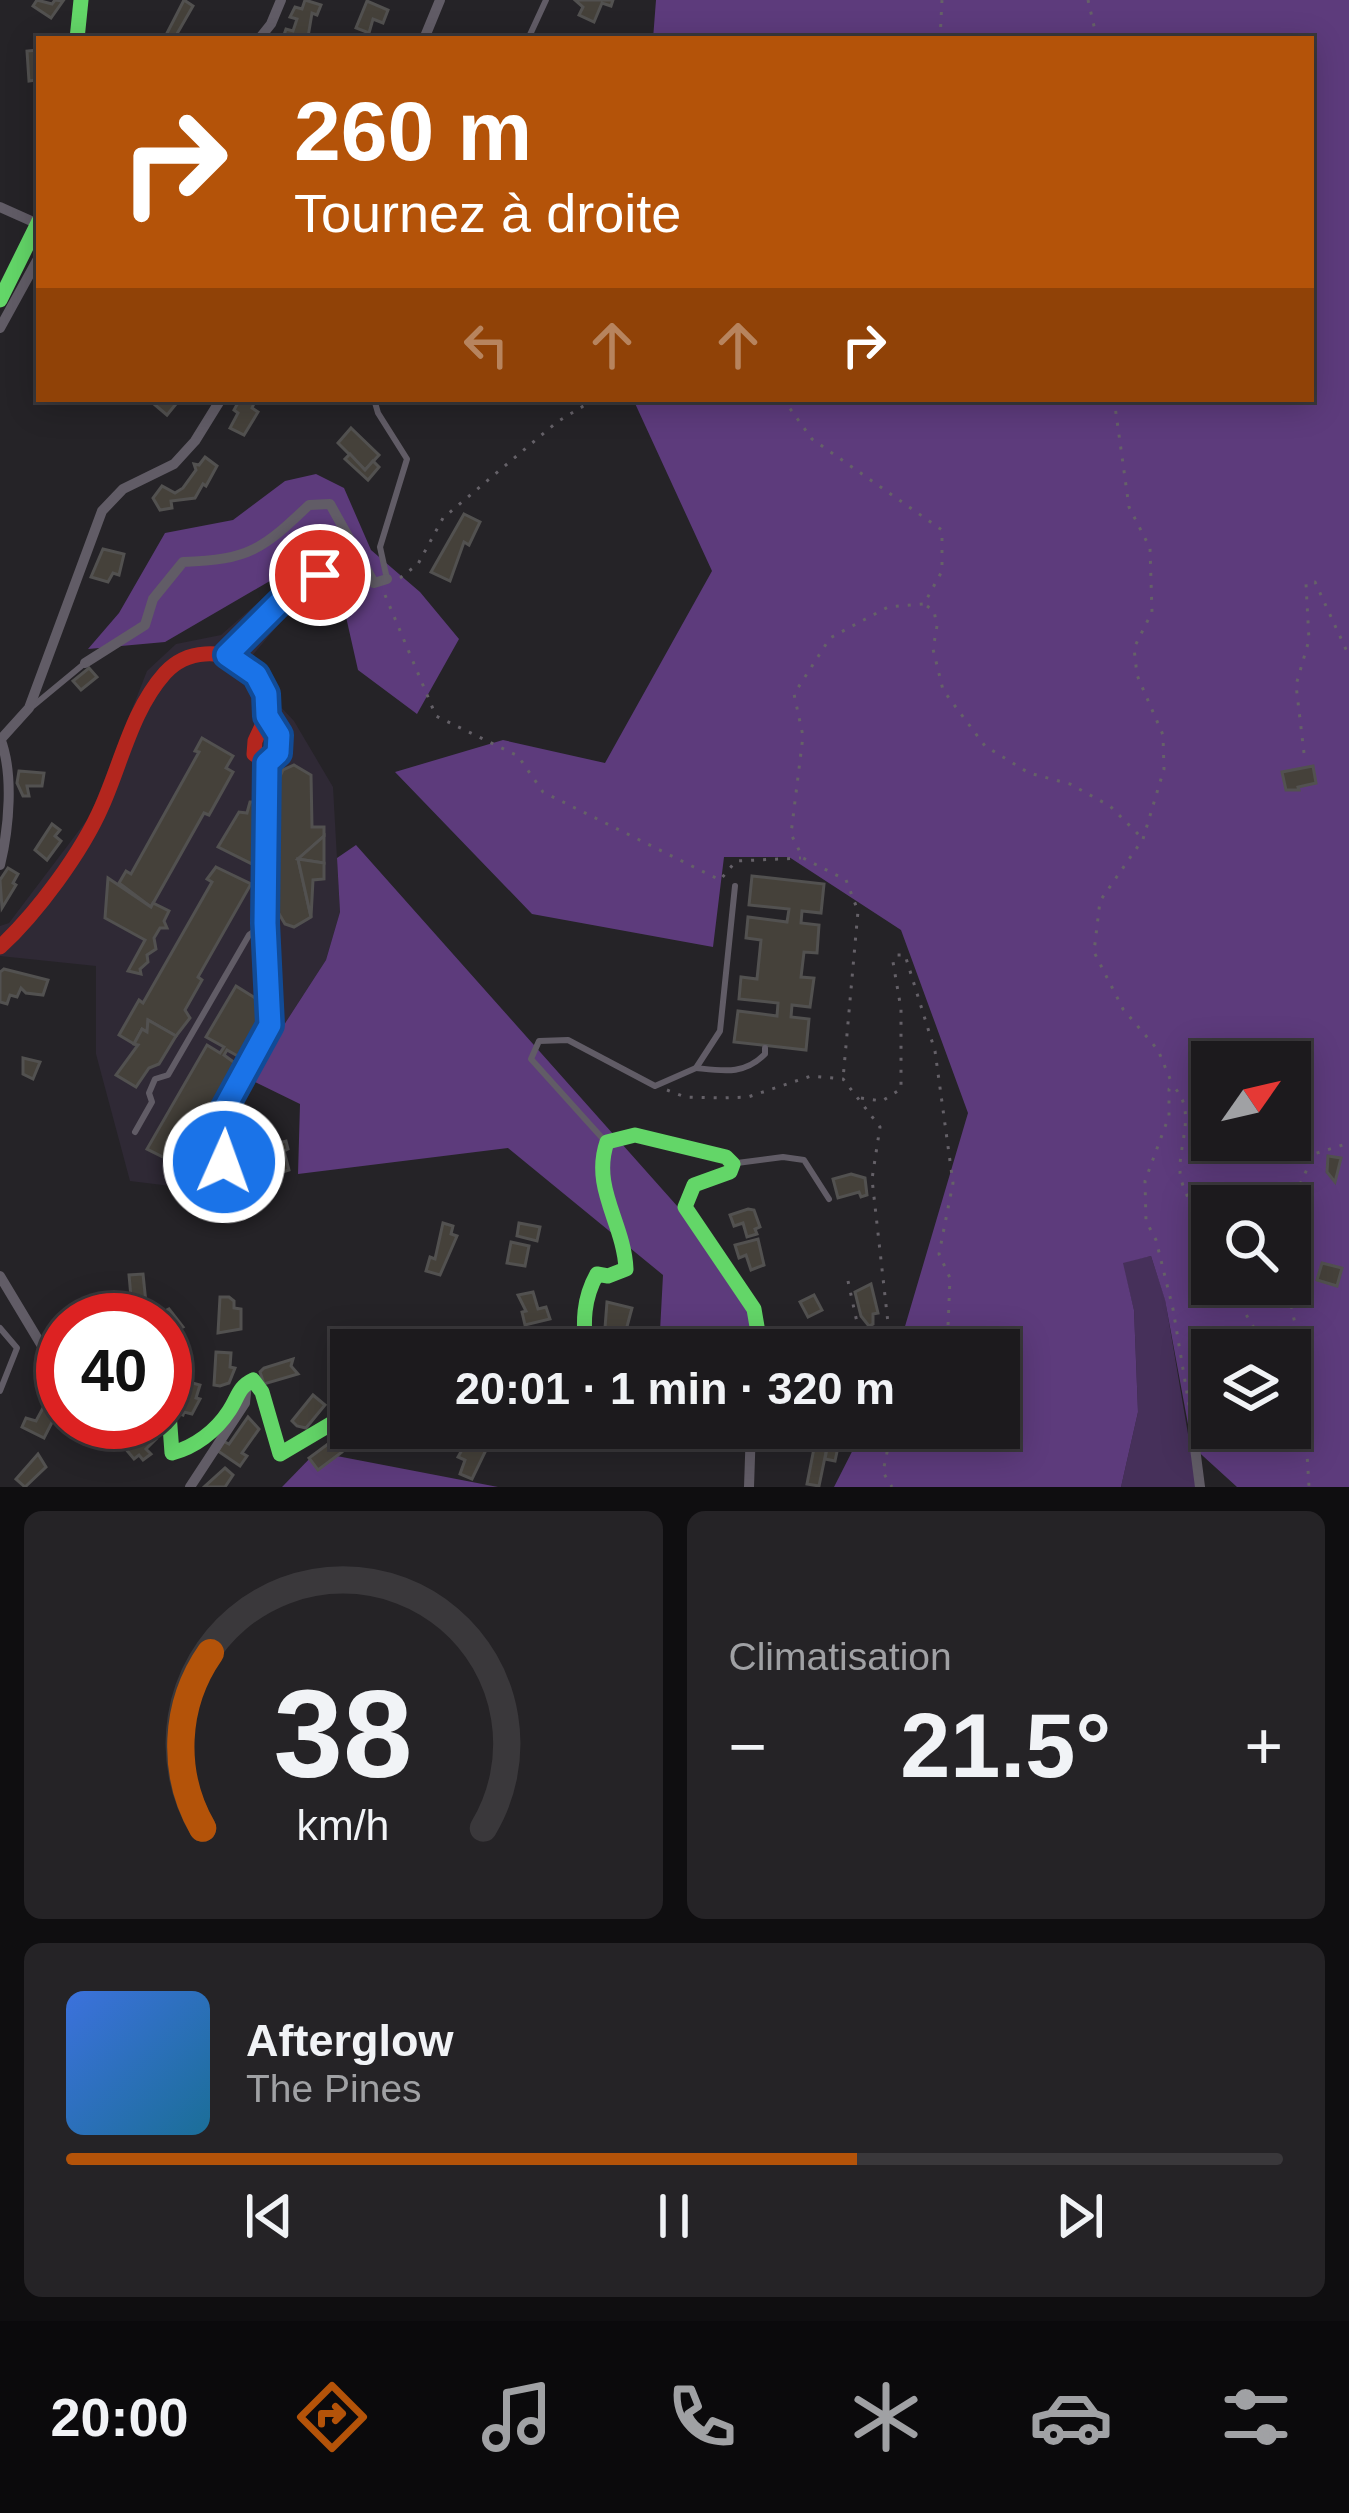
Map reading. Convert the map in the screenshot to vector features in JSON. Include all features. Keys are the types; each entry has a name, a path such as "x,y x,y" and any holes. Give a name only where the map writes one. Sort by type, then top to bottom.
{"street":[{"path":"77,36 81,0"},
{"path":"261,36 281,0"},
{"path":"425,36 440,0"},
{"path":"0,207 36,222"},
{"path":"0,300 36,227"},
{"path":"0,328 36,262"},
{"path":"0,865 6,837 6,755 1,738 29,708 101,511 122,489 174,464 195,442 219,402"},
{"path":"85,663 145,625 153,599 183,562 219,561 266,545 308,505 330,504 380,581"},
{"path":"0,946 92,826 149,690 175,662 207,652 227,655 256,675 266,694 267,716 279,735 278,753 267,763 265,923 270,1025 217,1122 224,1162"},
{"path":"0,932 20,925"},
{"path":"584,1329 582,1313 597,1274 608,1276 626,1269 628,1256 598,1180 598,1159 607,1142 635,1135 726,1156 733,1164 730,1172 700,1177 686,1193 685,1208 754,1309 757,1329"},
{"path":"0,1276 36,1336"},
{"path":"192,1446 231,1409 247,1380 253,1380 262,1392 280,1454 330,1424"},
{"path":"190,1487 245,1403 247,1380"},
{"path":"749,1487 751,1449"},
{"path":"1195,1449 1200,1487"}],"lane":[{"path":"529,36 547,0"},
{"path":"375,402 407,459 380,547 380,581"},
{"path":"227,655 284,598 320,575"},
{"path":"29,708 85,663"},
{"path":"696,1068 720,1031 735,886"},
{"path":"135,1132 152,1102 149,1094 154,1079 169,1075 249,935 265,923"},
{"path":"607,1142 531,1059 539,1041 568,1040 656,1086 696,1068 731,1072 752,1066 765,1048"},
{"path":"733,1164 783,1157 804,1160 816,1172 829,1199"},
{"path":"0,1328 16,1348 0,1391"}],"path":[{"path":"940,36 942,0"},
{"path":"1088,0 1096,36"},
{"path":"590,402 557,422 464,498 443,518 418,564 399,579 380,581 385,595 436,716 518,756 543,792 719,880 736,861 803,858 846,880 858,911 843,1079"},
{"path":"785,402 812,439 942,530 942,571 924,604"},
{"path":"790,409 792,402"},
{"path":"1114,402 1129,507 1150,548 1152,612 1134,648 1137,675 1162,735 1163,769 1143,839 1100,901 1094,952 1123,1009 1158,1050 1180,1094 1187,1137 1180,1177 1191,1200"},
{"path":"1304,753 1296,685 1309,640 1306,584 1315,582 1349,656"},
{"path":"803,858 791,834 803,736 794,694 830,638 888,607 924,604 934,610 933,649 944,690 986,746 1029,773 1070,784 1110,806 1143,839"},
{"path":"861,1098 881,1101 902,1089 901,1009 893,962 897,955 905,955 935,1051 953,1183 939,1254 950,1279 948,1329"},
{"path":"656,1086 686,1097 722,1098 748,1096 811,1076 843,1079 880,1127 872,1179 889,1329"},
{"path":"1173,1086 1169,1116 1145,1181 1146,1222 1156,1240 1191,1397"},
{"path":"1300,1185 1315,1154 1349,1143"},
{"path":"848,1281 858,1329"},
{"path":"888,1449 883,1472 892,1487"},
{"path":"1307,1449 1310,1487"}],"shaded area":[{"path":"656,0 1349,0 1349,1487 1237,1487 1195,1449 1311,1449 1311,1329 1191,1329 1191,1441 1165,1300 1151,1256 1123,1263 1134,1310 1138,1412 1121,1487 834,1487 853,1449 1020,1449 1020,1329 904,1329 968,1113 901,930 789,857 724,857 713,947 532,914 395,772 503,740 605,763 712,571 634,402 1314,402 1314,36 653,36"},
{"path":"316,474 344,488 371,550 420,592 459,639 417,714 358,670 330,546 165,642 88,649 119,613 165,533 233,520 285,481"},
{"path":"321,558 332,571 326,591 290,611 251,657 263,667 278,704 294,721 333,787 340,912 326,960 179,1187 130,1181 96,1054 96,966 0,956 0,926 9,923 90,816 147,671 176,644 221,635 279,584"},
{"path":"356,845 678,1207 757,1329 660,1329 663,1275 508,1148 298,1174 300,1104 249,1079 326,960 340,912 337,858"},
{"path":"1151,1256 1165,1299 1197,1487 1121,1487 1138,1412 1134,1310 1122,1262"},
{"path":"316,1452 498,1487 282,1487"}],"building":[{"path":"37,0 63,1 51,18 33,6"},
{"path":"184,0 193,6 176,36 166,36"},
{"path":"305,0 321,5 317,15 312,13 308,36 286,36 297,19 290,17 295,7 302,9"},
{"path":"575,0 613,0 611,6 602,3 594,22 579,15 583,7"},
{"path":"367,1 388,10 383,23 373,19 369,33 356,28"},
{"path":"36,50 36,80 29,81 27,51"},
{"path":"152,402 178,402 167,415"},
{"path":"238,402 255,402 252,408 258,412 244,435 230,428 238,413 234,410"},
{"path":"351,428 379,455 365,470 338,443"},
{"path":"350,454 365,470 373,461 379,467 368,480 345,459"},
{"path":"205,457 217,466 206,486 195,498 171,501 172,508 160,510 153,498 162,486 175,493 183,488 196,470 194,464"},
{"path":"464,514 480,522 469,545 464,542 450,581 431,572"},
{"path":"103,549 124,554 119,575 113,573 108,582 91,577"},
{"path":"89,668 97,677 81,690 73,681"},
{"path":"202,738 233,756 226,768 233,772 151,907 119,883 126,871 131,874 199,752 195,751"},
{"path":"294,765 311,775 312,827 324,827 324,836 298,859 311,917 294,927 285,924 278,912 278,781 283,770"},
{"path":"1313,766 1316,783 1286,790 1282,772"},
{"path":"19,771 44,773 42,786 27,786 29,796 23,796 17,783"},
{"path":"250,802 257,802 258,867 218,847 239,812 247,813"},
{"path":"52,824 60,830 55,836 61,841 47,860 35,850"},
{"path":"324,836 324,863 298,859"},
{"path":"298,859 324,863 324,879 313,880 311,917"},
{"path":"216,867 251,884 198,977 202,980 185,1010 190,1018 176,1036 148,1020 147,1032 142,1029 134,1044 119,1035 139,1000 143,1003"},
{"path":"8,868 18,874 2,908 0,880"},
{"path":"752,876 824,884 821,913 802,911 801,923 819,925 817,953 804,952 801,977 814,978 810,1007 792,1005 791,1017 809,1019 806,1050 734,1042 738,1011 777,1016 778,1003 739,999 741,977 757,979 761,940 746,938 748,917 787,922 789,909 749,905"},
{"path":"108,878 151,907 153,903 169,911 164,921 167,928 160,928 154,938 156,949 147,955 141,974 128,971 145,940 105,918"},
{"path":"4,969 48,980 43,995 21,988 17,997 10,995 7,1004 0,1002 0,972"},
{"path":"236,986 263,1003 263,1024 243,1059 227,1050 224,1055 239,1066 181,1166 147,1149 207,1045 220,1053 224,1047 206,1037"},
{"path":"148,1020 176,1036 159,1064 149,1068 136,1087 116,1075 138,1045 134,1044 142,1029 147,1032"},
{"path":"23,1058 40,1062 33,1079 23,1074"},
{"path":"286,1141 289,1170 280,1173 267,1146"},
{"path":"1328,1156 1341,1158 1335,1182 1327,1172"},
{"path":"851,1174 865,1178 867,1195 861,1197 859,1192 838,1198 833,1179"},
{"path":"754,1210 760,1227 755,1229 757,1234 747,1237 743,1223 734,1226 730,1215"},
{"path":"443,1223 453,1226 451,1234 457,1236 440,1275 426,1271 430,1257 435,1259"},
{"path":"519,1223 540,1227 537,1241 517,1236"},
{"path":"758,1239 764,1265 751,1270 746,1255 739,1258 735,1245"},
{"path":"511,1242 529,1246 525,1266 507,1263"},
{"path":"1322,1263 1342,1268 1337,1286 1317,1280"},
{"path":"143,1274 145,1293 131,1293 129,1275"},
{"path":"871,1284 878,1313 869,1326 855,1292"},
{"path":"533,1292 538,1309 546,1307 550,1319 525,1325 522,1312 526,1311 518,1295"},
{"path":"814,1295 822,1310 808,1317 800,1302"},
{"path":"220,1297 229,1297 234,1308 241,1309 241,1329 218,1333"},
{"path":"607,1302 632,1308 626,1329 605,1328"},
{"path":"216,1352 231,1353 230,1367 235,1368 229,1383 220,1386 214,1385"},
{"path":"293,1359 291,1366 298,1374 264,1384 260,1372 264,1368"},
{"path":"192,1383 200,1385 196,1398 200,1399 192,1414"},
{"path":"313,1395 325,1405 306,1428 297,1426 292,1421"},
{"path":"248,1417 259,1429 242,1453 247,1456 240,1466 218,1451 223,1441 229,1444"},
{"path":"26,1418 36,1421 36,1434 22,1427"},
{"path":"330,1442 330,1449 342,1452 318,1470 309,1458"},
{"path":"126,1449 146,1449 151,1454 143,1460 139,1455 134,1459"},
{"path":"462,1449 486,1450 472,1479 460,1474 465,1460 458,1457"},
{"path":"814,1449 827,1449 819,1486 807,1484"},
{"path":"827,1449 838,1449 835,1461 825,1459"},
{"path":"38,1454 46,1467 25,1487 16,1479"},
{"path":"225,1468 233,1475 225,1487 204,1487"}],"traffic: fast":[{"path":"77,36 81,0"},
{"path":"0,300 36,227"},
{"path":"224,1162 217,1122 270,1025 265,923 267,763"},
{"path":"584,1329 589,1292 597,1274 608,1276 626,1269 605,1190 603,1159 607,1142 635,1135 726,1157 733,1164 730,1172 694,1185 685,1207 754,1309 757,1329"},
{"path":"192,1445 211,1431 253,1380 262,1392 280,1454 330,1424"},
{"path":"172,1449 172,1453 183,1449"}],"traffic: jam":[{"path":"0,947 43,900 83,843 136,719 169,669 205,654 223,655 250,672 273,719 278,753 267,763 254,754 267,715"}],"route":[{"path":"224,1162 217,1122 270,1025 265,923 267,763 278,753 279,735 267,716 266,694 256,675 227,655 284,598 320,575"}]}
